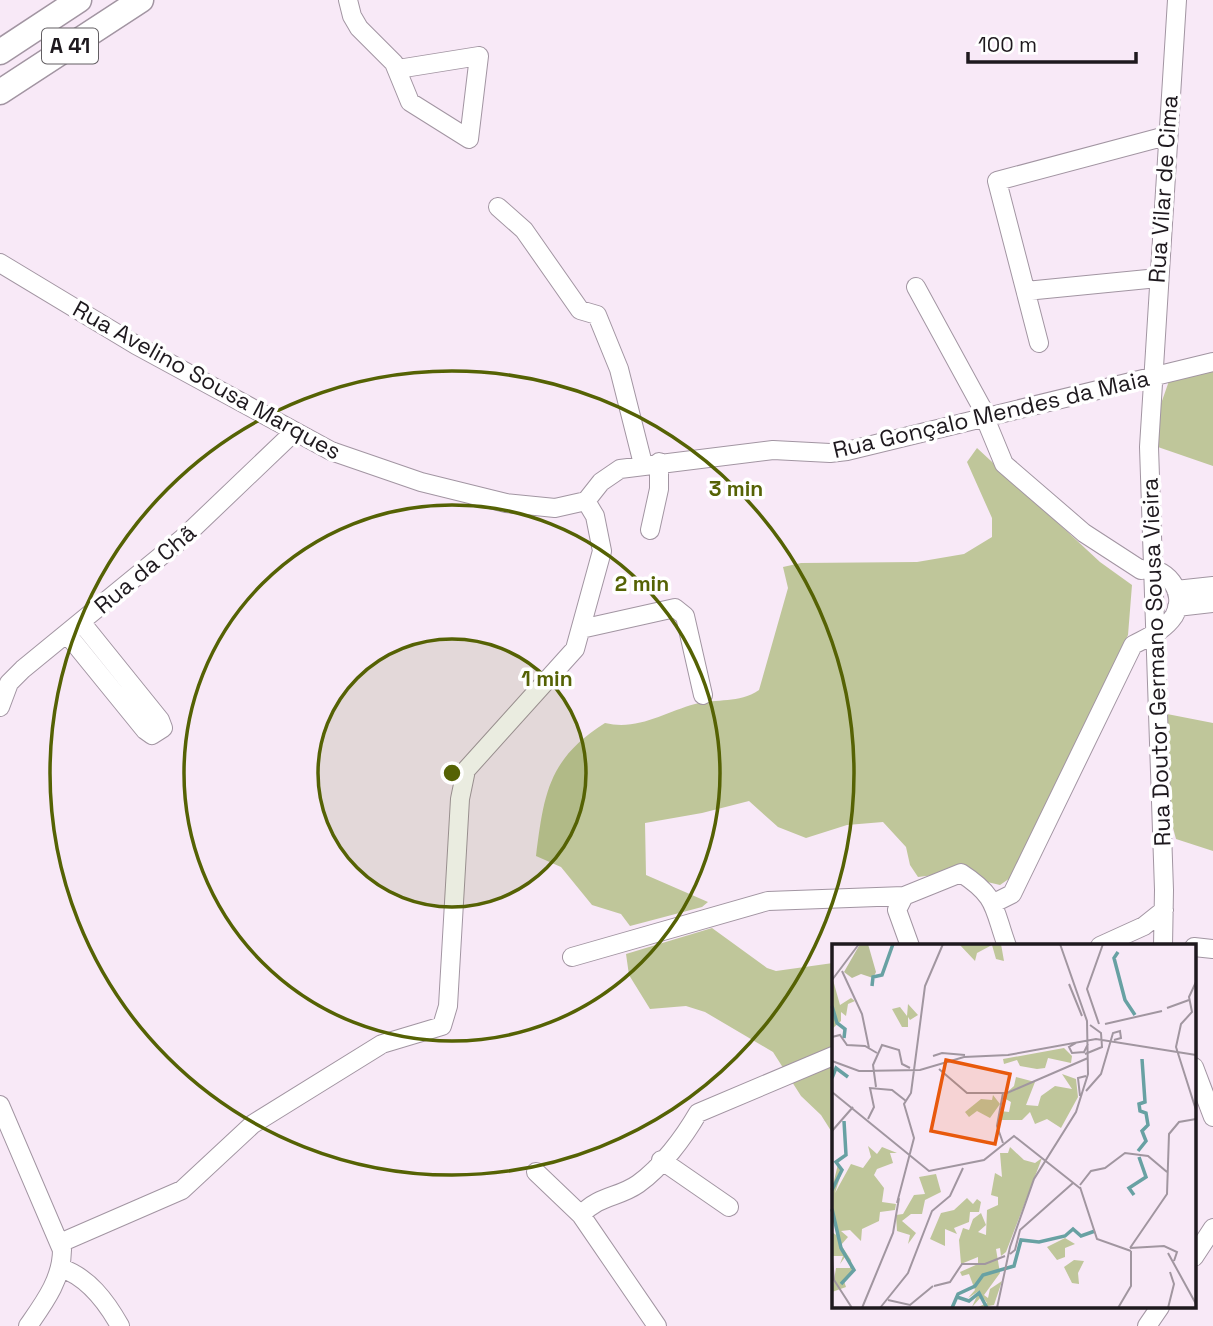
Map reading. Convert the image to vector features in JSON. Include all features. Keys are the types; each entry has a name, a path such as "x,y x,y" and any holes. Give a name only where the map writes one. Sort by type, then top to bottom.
{"highway":[{"name":"A 41","path":"0,52 79,0"},
{"name":"A 41","path":"0,92 141,0"}],"street":[{"path":"348,0 352,16 359,28 392,62 410,102 469,139 478,55 392,62"},
{"name":"Rua Vilar de Cima","path":"1152,377 1177,0"},
{"path":"1039,343 998,181 1166,136"},
{"path":"498,206 524,230 580,310 597,315 619,369 659,489 650,530"},
{"name":"Rua Avelino Sousa Marques","path":"0,263 136,345 331,452 421,482 506,503 555,508 586,501"},
{"path":"1026,292 1158,278"},
{"path":"916,287 986,417 1004,464 1084,533 1141,570 1151,567 1161,571 1177,598"},
{"name":"Rua Gonçalo Mendes da Maia","path":"586,501 601,482 620,469 651,463 773,450 830,453 1213,362"},
{"name":"Rua Doutor Germano Sousa Vieira","path":"1152,377 1149,447 1151,567 1163,944"},
{"name":"Rua da Chã","path":"0,707 9,683 183,538 294,432"},
{"path":"60,1243 182,1190 253,1124 382,1044 442,1026 448,1006 460,799 466,770 549,681 575,649 602,551 595,516 586,501"},
{"path":"994,902 1012,894 1133,645 1164,628 1177,598 1213,586"},
{"path":"1177,598 1213,603"},
{"path":"581,629 675,608 685,616 703,695"},
{"path":"67,634 145,730 152,735 163,728 160,720 81,622"},
{"path":"572,957 768,901 904,896 961,873 984,888 994,902 1006,944"},
{"path":"904,896 897,910 910,944"},
{"path":"1104,944 1144,926 1164,910"},
{"path":"581,1215 593,1202 638,1184 686,1133 698,1113 832,1056"},
{"path":"1196,1073 1213,1116"},
{"path":"0,1105 62,1250 61,1268 48,1298 28,1326"},
{"path":"661,1160 729,1207"},
{"path":"536,1172 581,1215 657,1326"},
{"path":"1196,1254 1213,1228"},
{"path":"61,1268 79,1274 110,1308 120,1326"},
{"path":"1147,1326 1159,1308"}],"green space":[{"path":"1213,367 1213,466 1155,446 1157,415 1169,381"},
{"path":"977,448 1100,562 1132,585 1128,635 1020,871 1000,885 983,881 967,871 918,877 910,865 906,847 883,822 847,825 806,838 778,827 749,801 645,823 646,875 708,902 702,907 630,926 621,914 592,905 561,867 536,856 542,814 552,780 571,750 586,737 605,723 640,723 695,704 736,699 759,690 788,588 783,567 801,563 917,562 964,554 992,537 992,518 967,462"},
{"path":"1167,714 1213,723 1213,851 1176,839 1169,813"},
{"path":"712,928 767,968 776,971 832,963 832,1132 821,1115 801,1096 773,1052 705,1012 686,1006 650,1009 629,975 626,954"}]}
